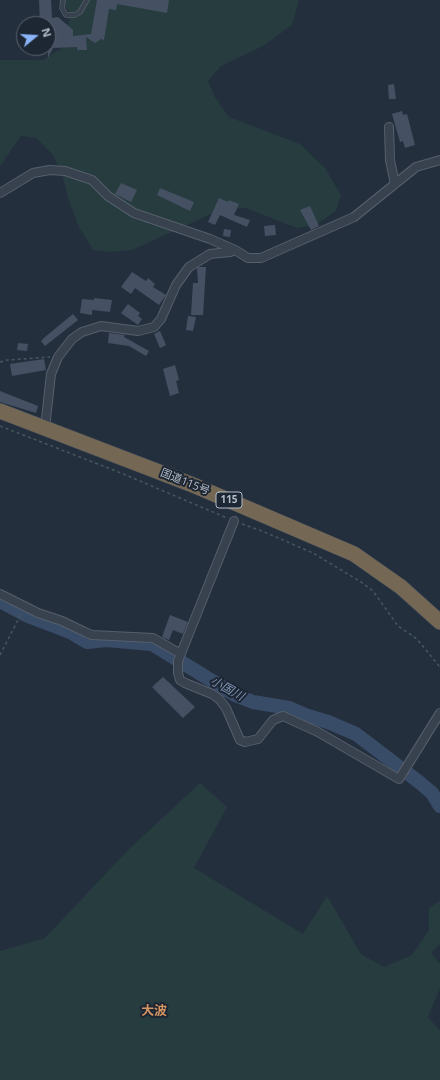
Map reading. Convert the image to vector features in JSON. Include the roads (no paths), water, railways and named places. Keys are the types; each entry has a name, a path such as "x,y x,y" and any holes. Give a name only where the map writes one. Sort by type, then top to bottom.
{"highway":[{"name":"国道115号","path":"0,411 193,485 354,554 401,587 440,622"}],"street":[{"path":"389,128 390,160 395,184"},
{"path":"0,193 33,173 50,170 65,171 92,180 108,196 134,213 210,239 235,250 248,258 261,258 354,217 416,167 440,160"},
{"path":"44,428 51,374 57,360 72,339 87,329 107,326 138,331 154,327 161,319 176,285 189,267 210,254 235,250"},
{"path":"234,521 181,654 178,668 180,680 219,699 226,708 240,740 245,742 258,739 274,720 283,716 318,732 397,779 400,777 440,713"},
{"path":"0,594 25,607 92,635 153,638 181,654"}],"lane":[{"path":"62,0 62,8 66,15 75,15 80,12 87,0"}],"waterway":[{"name":"小国川","path":"0,601 28,616 70,632 87,642 106,640 152,644 235,695 253,702 289,708 356,734 432,793 440,806"}],"district":[{"name":"大波","path":"154,1011"}]}
